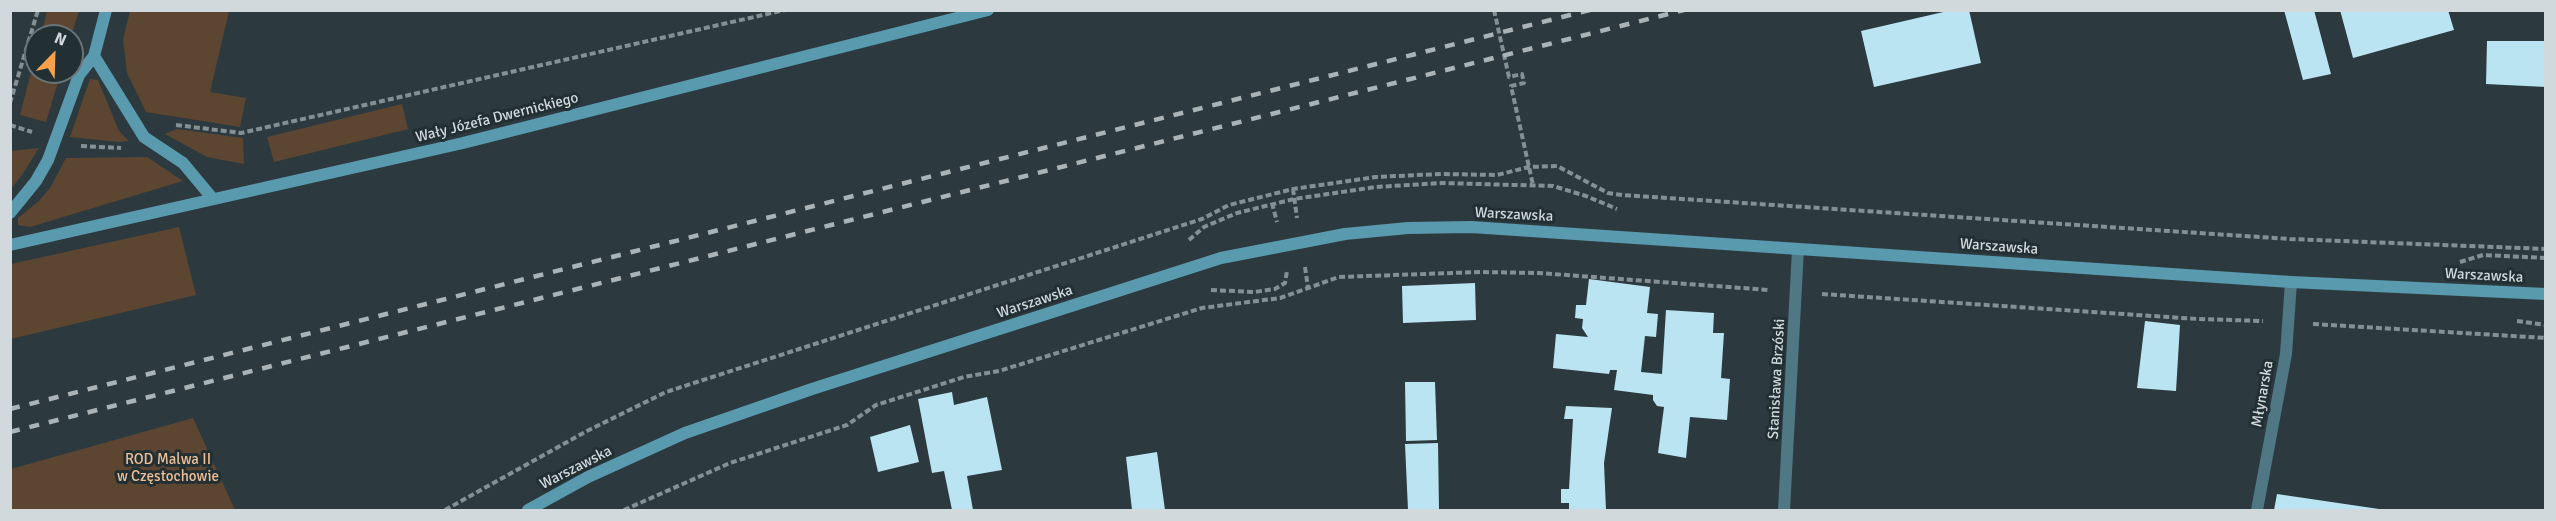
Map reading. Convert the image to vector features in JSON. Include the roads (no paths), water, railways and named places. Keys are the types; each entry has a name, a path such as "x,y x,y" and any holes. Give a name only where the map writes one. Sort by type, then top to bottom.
{"street":[{"path":"10,213 36,181 48,160 79,75 94,56 106,10"},
{"name":"Wały Józefa Dwernickiego","path":"10,245 463,143 959,14 988,10"},
{"path":"94,56 144,137 183,163 213,199"},
{"name":"Warszawska","path":"528,510 588,477 706,426 812,389 1221,258 1345,234 1408,228 1470,227 2290,282 2546,294"},
{"name":"Stanisława Brzóski","path":"1784,510 1798,249"},
{"name":"Młynarska","path":"2257,510 2286,354 2290,282"}],"railway":[{"path":"10,409 1590,10"},
{"path":"10,432 1684,10"}],"park label":[{"name":"ROD Malwa II w Częstochowie","path":"168,468"}]}
